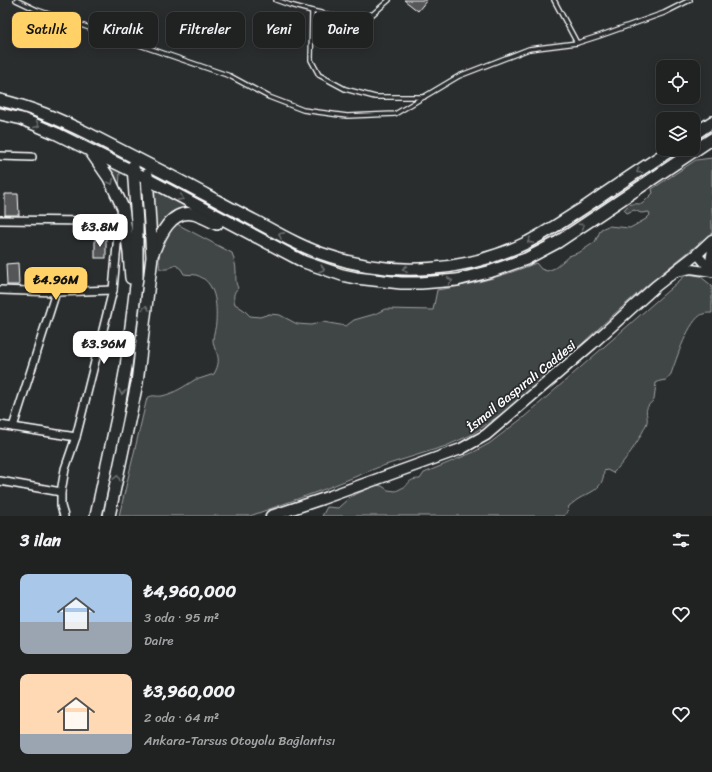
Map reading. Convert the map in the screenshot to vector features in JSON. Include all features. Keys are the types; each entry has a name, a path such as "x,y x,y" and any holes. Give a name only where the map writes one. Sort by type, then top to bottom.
{"main road":[{"path":"0,100 26,106 47,114 132,155 312,250 342,260 396,269 421,269 469,263 506,252 528,242 556,226 661,156"},
{"path":"0,114 22,119 89,150 134,172 290,255"},
{"path":"700,130 712,122"},
{"path":"152,257 160,235 170,221 176,217 193,214 314,266 342,275 387,282 421,283 444,282 473,277 526,259 558,242 712,139"},
{"path":"89,150 106,174 123,208 129,253 133,310"},
{"path":"96,516 120,404 137,276 138,249 132,155"},
{"path":"109,516 137,383 152,257 147,164"},
{"name":"İsmail Gaspıralı Caddesi","path":"270,516 322,499 454,451 486,435 592,344 656,286 697,254 712,240"}],"street":[{"path":"0,156 32,157"},
{"path":"64,516 61,506 61,492 65,469 76,438 113,290 118,234 117,217"},
{"path":"0,220 90,221"},
{"path":"712,250 710,261 712,268"},
{"path":"697,254 712,272"},
{"path":"673,272 691,269 712,272"},
{"path":"0,290 56,292 113,290"},
{"path":"13,427 56,292"},
{"path":"0,425 76,438"},
{"path":"0,480 61,492"}],"lane":[{"path":"16,0 37,10 230,76 269,96 303,110 346,116 395,114 459,76 529,49 577,42 664,13 690,0"},
{"path":"276,0 312,11 348,19 372,14 390,0"},
{"path":"554,0 577,42"},
{"path":"312,11 311,60 320,75 344,89 375,97 424,97"}],"shaded area":[{"path":"0,105 31,114 67,129 122,156 120,159 47,123 0,108"},
{"path":"712,129 712,134 700,142 700,137"},
{"path":"672,156 679,156 539,249 514,260 460,276 414,280 353,272 337,268 302,255 171,187 172,185 191,192 269,235 359,269 413,276 434,275 483,266 527,250 557,233"},
{"path":"712,158 712,233 646,286 542,381 503,413 471,435 446,446 379,467 325,489 250,516 119,516 147,398 151,396 167,395 196,379 214,374 218,365 218,355 214,347 213,340 216,324 216,308 214,294 208,282 196,275 184,274 176,265 167,269 160,269 159,257 162,244 171,227 175,223 232,253 236,269 236,282 238,288 234,295 235,304 250,316 260,317 269,314 280,315 297,324 311,325 323,322 346,326 354,320 375,314 385,309 433,310 437,290 488,280 536,263 541,269 547,271 555,268 569,256 580,252 595,242 601,229 608,226 630,228 646,219 650,215 649,212 641,213 634,210 627,213 624,210 630,205 642,204 653,193 652,189 696,160"},
{"path":"102,162 120,171 119,192"},
{"path":"153,188 202,214 189,211 156,235"},
{"path":"687,274 700,276 712,286 712,313 706,313 698,317 688,331 671,374 666,380 656,383 654,400 646,411 647,423 627,457 613,473 607,470 604,471 602,482 599,486 569,506 564,516 322,516 327,507 338,508 350,497 376,485 382,486 388,490 396,491 406,486 412,480 420,479 424,473 474,452 490,443 524,417"}],"building":[{"path":"404,0 427,0 418,11"},
{"path":"5,194 18,194 19,215 5,215"},
{"path":"95,237 106,237 106,258 95,258"},
{"path":"18,263 19,285 7,285 6,264"}]}
